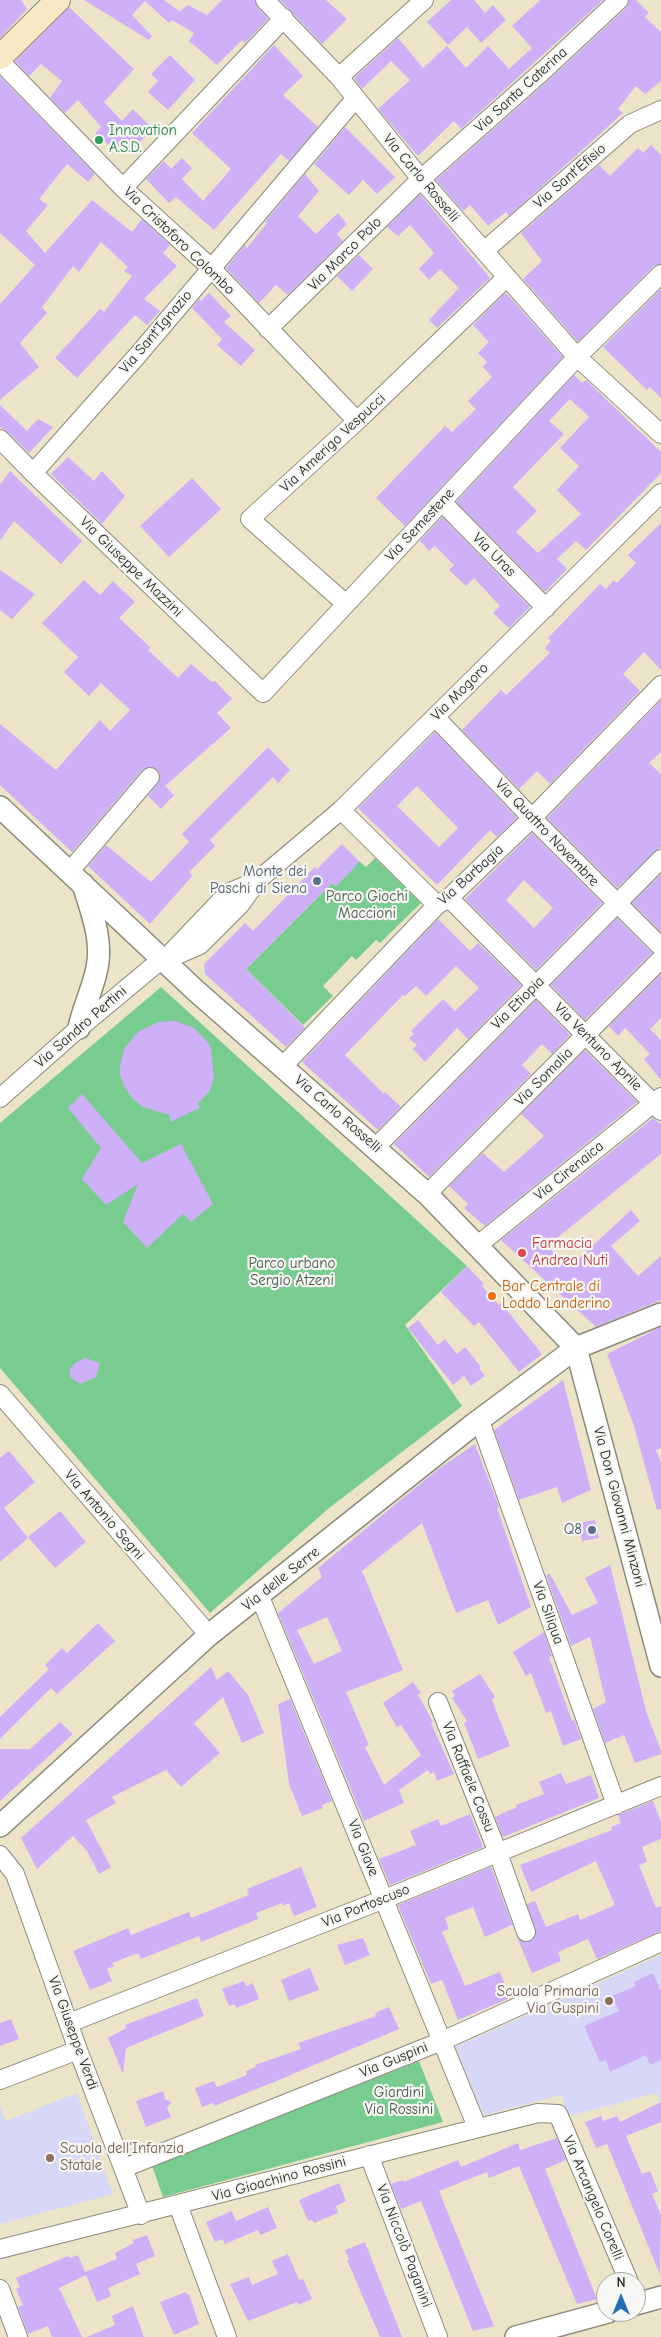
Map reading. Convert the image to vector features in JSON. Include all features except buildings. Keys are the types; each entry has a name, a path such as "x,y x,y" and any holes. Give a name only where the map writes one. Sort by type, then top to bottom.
{"main road":[{"path":"0,57 58,0"}],"street":[{"name":"Via Carlo Rosselli","path":"265,0 339,77 421,179 577,357 661,434"},
{"path":"339,77 424,0"},
{"name":"Via Santa Caterina","path":"421,179 544,70 619,0"},
{"path":"124,188 284,18"},
{"name":"Via Cristoforo Colombo","path":"0,61 124,188 210,267 357,421"},
{"name":"Via Sant'Ignazio","path":"33,473 137,356 210,267 355,99"},
{"name":"Via Sant'Efisio","path":"484,251 630,124 661,110"},
{"name":"Via Marco Polo","path":"268,329 421,179"},
{"name":"Via Semestene","path":"263,693 577,357 661,274"},
{"name":"Via Amerigo Vespucci","path":"346,604 250,519 357,421 506,277"},
{"name":"Via Giuseppe Mazzini","path":"3,450 33,473 263,693"},
{"name":"Via Mogoro","path":"165,960 228,893 257,881 341,810 660,497"},
{"name":"Via Uras","path":"442,502 546,608"},
{"name":"Via Barbagia","path":"283,1066 443,902 532,818 661,685"},
{"name":"Via Quattro Novembre","path":"435,717 661,948"},
{"path":"79,1028 82,1012 98,967 99,951 97,931 81,881 150,777"},
{"name":"Via Carlo Rosselli","path":"0,806 195,990 376,1147 427,1194 576,1348"},
{"name":"Via Ventuno Aprile","path":"341,810 536,985 658,1104"},
{"name":"Via Etiopia","path":"376,1147 661,859"},
{"name":"Via Somalia","path":"427,1194 661,959"},
{"name":"Via Sandro Pertini","path":"0,1098 79,1028 156,964 165,960"},
{"name":"Via Cirenaica","path":"478,1245 658,1104"},
{"name":"Via delle Serre","path":"0,1826 209,1635 260,1597 480,1421 576,1348 661,1314"},
{"name":"Via Don Giovanni Minzoni","path":"576,1348 654,1611 661,1666"},
{"name":"Via Antonio Segni","path":"0,1394 209,1635"},
{"name":"Via Siliqua","path":"480,1421 616,1805"},
{"name":"Via Giave","path":"260,1597 477,2128"},
{"name":"Via Raffaele Cossu","path":"438,1702 498,1853 526,1932"},
{"name":"Via Portoscuso","path":"69,2023 384,1899 661,1786"},
{"name":"Via Giuseppe Verdi","path":"0,1855 15,1874 78,2050 141,2215"},
{"name":"Via Guspini","path":"124,2168 442,2041 661,1942"},
{"path":"0,2080 78,2050"},
{"name":"Via Gioachino Rossini","path":"0,2249 141,2215 538,2113 558,2114"},
{"name":"Via Arcangelo Corelli","path":"558,2114 625,2272"},
{"name":"Via Niccolò Paganini","path":"369,2156 438,2337"},
{"path":"178,2205 227,2337"},
{"path":"0,2289 18,2337"},
{"path":"646,2301 661,2297"},
{"path":"516,2337 596,2315"}],"shaded area":[{"name":"Scuola Primaria Via Guspini","path":"661,1955 661,2107 657,2093 568,2116 561,2095 484,2115 455,2047"},
{"name":"Scuola dell'Infanzia Statale","path":"77,2093 113,2194 0,2224 0,2106 6,2121"}],"green space":[{"name":"Parco Giochi Maccioni","path":"375,858 421,903 380,943 376,940 356,960 352,956 323,986 333,996 303,1025 246,969 332,883 336,886 359,861 366,867"},
{"name":"Parco urbano Sergio Atzeni","path":"161,987 467,1266 405,1325 462,1406 329,1508 210,1613 0,1368 0,1123"},
{"name":"Giardini Via Rossini","path":"419,2061 443,2122 163,2197 152,2166"}],"place":[{"name":"Innovation A.S.D.","path":"99,140"},
{"name":"Monte dei Paschi di Siena","path":"317,881"},
{"name":"Farmacia Andrea Nuti","path":"522,1253"},
{"name":"Bar Centrale di Loddo Landerino","path":"492,1296"},
{"name":"Q8","path":"592,1530"},
{"name":"Scuola Primaria Via Guspini","path":"609,2001"},
{"name":"Scuola dell'Infanzia Statale","path":"50,2158"}]}
